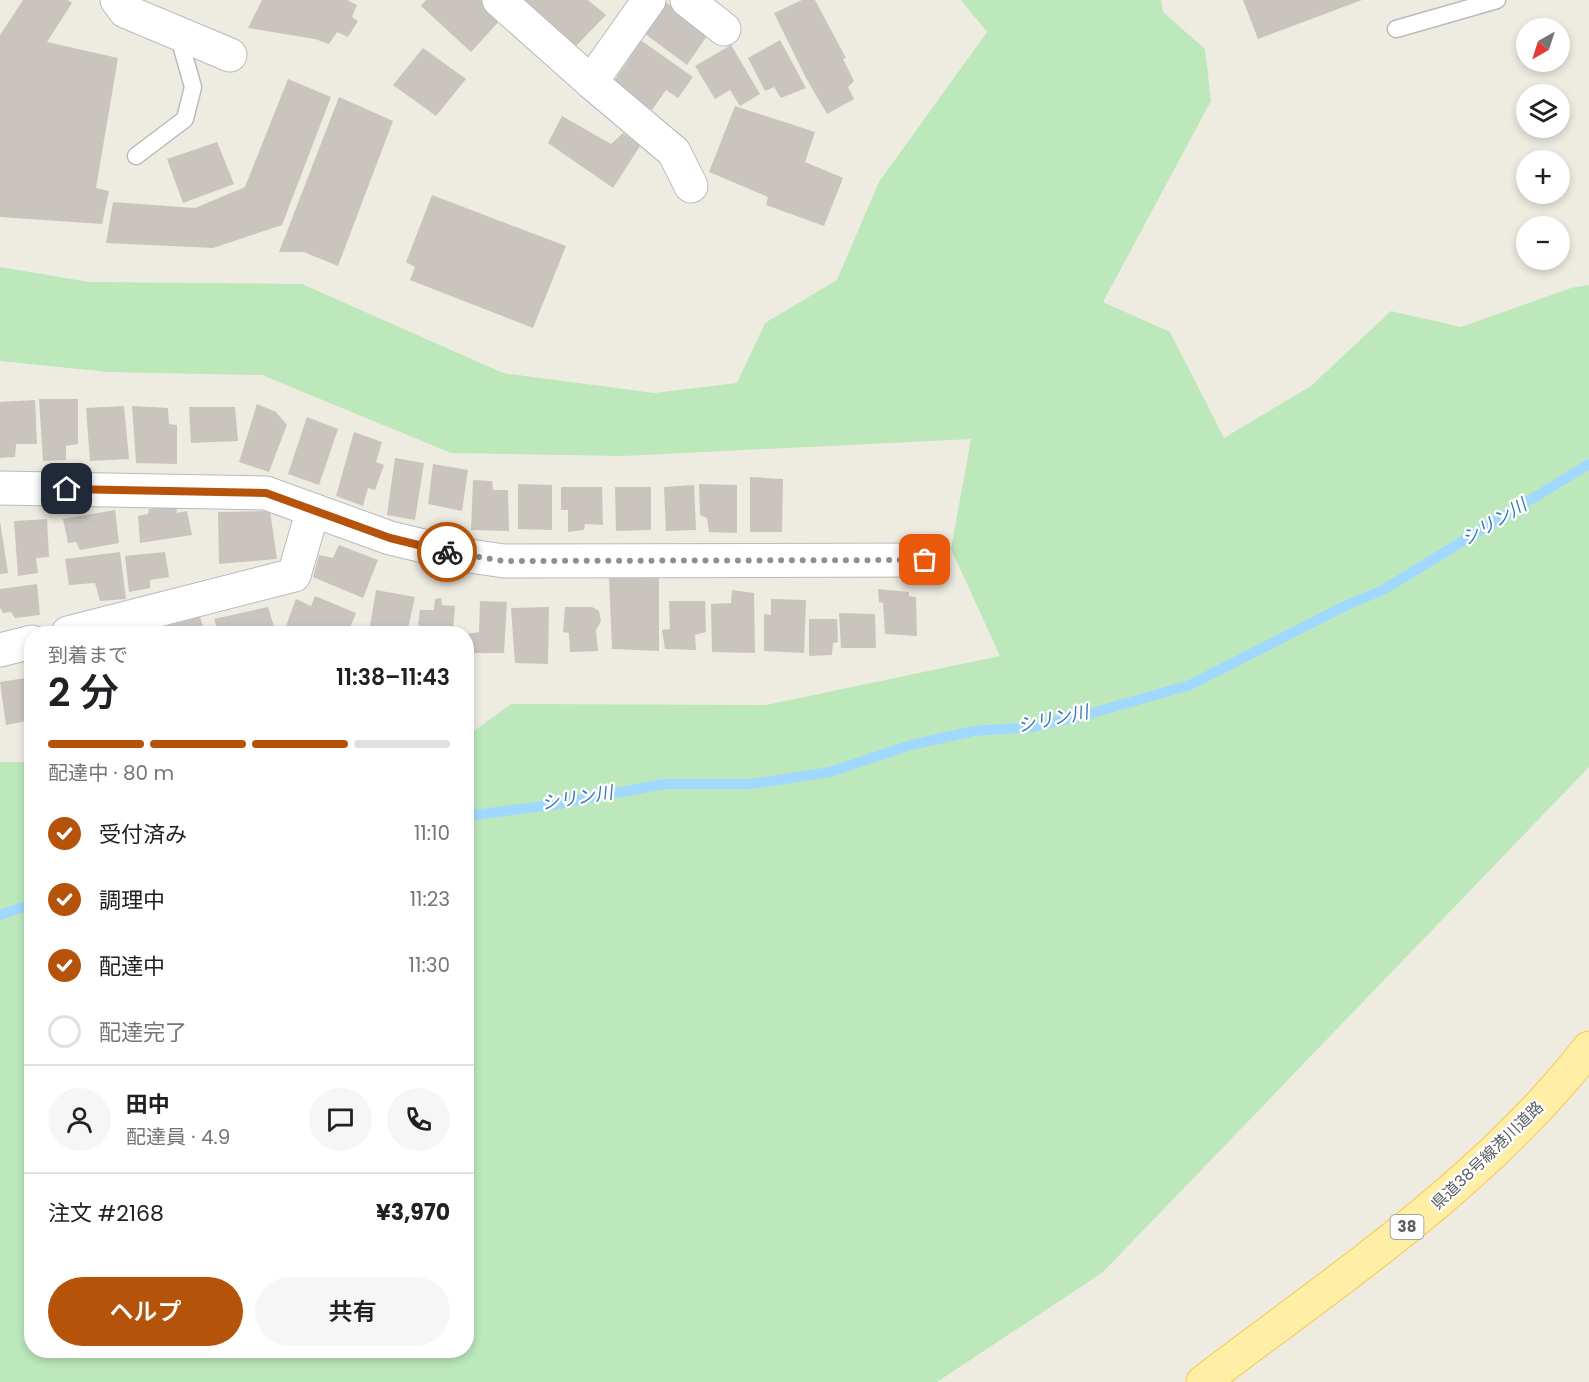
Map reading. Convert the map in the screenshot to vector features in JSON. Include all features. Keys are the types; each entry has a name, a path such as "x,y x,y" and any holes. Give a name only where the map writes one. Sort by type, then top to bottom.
{"main road":[{"name":"県道38号線港川道路","path":"1203,1382 1433,1207 1562,1082 1589,1048"}],"street":[{"path":"117,0 125,11 230,56"},
{"path":"499,0 674,152 692,186"},
{"path":"687,0 724,29"},
{"path":"591,82 635,6"},
{"path":"0,488 266,493 390,538 457,554 504,561 925,560"},
{"path":"95,626 294,575 313,510"},
{"path":"0,650 24,644"}],"lane":[{"path":"1396,29 1497,0"},
{"path":"136,156 185,119 193,87 178,33"}],"green space":[{"path":"961,0 1161,0 1163,12 1205,49 1211,101 1103,302 1170,332 1224,438 1311,386 1391,311 1461,327 1571,288 1589,285 1589,767 1103,1272 937,1382 0,1382 0,762 24,762 24,1358 474,1358 474,731 511,704 766,705 1000,656 951,549 971,439 623,456 451,453 262,375 108,372 0,361 0,267 89,282 302,284 503,373 654,393 737,383 765,323 837,280 879,182 987,32"}],"building":[{"path":"23,0 68,0 72,3 47,42 118,58 96,188 109,191 102,224 0,217 0,35"},
{"path":"262,0 347,0 357,5 352,17 358,21 348,37 337,32 329,44 315,39 248,28"},
{"path":"426,0 481,0 502,18 471,52 421,6"},
{"path":"520,0 588,0 606,15 574,48"},
{"path":"663,0 709,33 687,65 637,28"},
{"path":"802,0 815,0 846,58 843,59 854,81 848,87 854,99 827,114 806,78 774,13"},
{"path":"1243,0 1362,0 1258,39"},
{"path":"632,34 693,77 678,98 666,90 652,110 612,84 629,59 620,53"},
{"path":"780,40 806,88 781,98 774,87 765,91 748,58"},
{"path":"731,45 760,94 740,106 730,90 715,99 695,66"},
{"path":"423,48 466,79 436,116 393,85"},
{"path":"288,79 331,97 282,225 213,248 106,243 113,202 195,208 245,187"},
{"path":"339,97 393,121 338,266 304,252 279,252"},
{"path":"735,106 815,132 805,162 843,178 824,226 766,205 768,197 709,172"},
{"path":"562,116 611,144 623,133 640,146 613,188 548,143"},
{"path":"217,142 234,184 183,203 167,159"},
{"path":"432,195 566,246 533,328 410,280 415,267 406,262"},
{"path":"39,399 78,399 78,444 66,446 66,460 43,461"},
{"path":"35,400 37,444 16,444 15,457 0,458 0,402"},
{"path":"257,404 276,412 287,425 269,472 239,462"},
{"path":"124,406 129,459 90,461 86,408"},
{"path":"132,406 168,408 169,424 177,425 177,464 136,463"},
{"path":"189,407 235,407 238,441 191,443"},
{"path":"307,417 338,429 319,485 288,474"},
{"path":"354,432 382,442 376,462 384,465 375,490 368,488 363,506 336,496"},
{"path":"395,458 424,463 415,520 387,515"},
{"path":"433,464 468,470 462,511 428,504"},
{"path":"750,477 783,479 782,532 750,532"},
{"path":"473,480 492,481 493,490 508,490 509,531 471,530"},
{"path":"518,484 552,485 552,530 518,529"},
{"path":"699,484 737,485 737,533 709,532 707,518 700,515"},
{"path":"694,485 696,530 666,531 664,487"},
{"path":"561,487 602,487 603,525 585,524 584,530 568,532 568,510 561,510"},
{"path":"615,487 651,487 651,530 616,531"},
{"path":"176,506 177,513 187,511 192,535 140,543 138,516 148,514 149,509"},
{"path":"115,510 119,543 80,550 76,542 68,543 63,519"},
{"path":"270,511 277,559 219,564 218,512"},
{"path":"47,519 49,557 36,558 38,573 18,576 14,521"},
{"path":"0,521 8,573 0,574"},
{"path":"339,545 378,560 363,598 313,577 319,555 333,558"},
{"path":"120,552 126,599 100,601 95,583 69,585 65,559"},
{"path":"165,552 169,577 150,580 150,588 129,592 125,556"},
{"path":"659,576 659,651 612,649 609,577"},
{"path":"37,584 40,615 15,618 11,612 3,613 0,608 0,589"},
{"path":"878,589 909,592 909,596 916,597 917,636 885,634 883,603 879,602"},
{"path":"376,590 415,597 409,626 370,626"},
{"path":"732,590 754,593 755,653 712,652 711,604 731,603"},
{"path":"315,596 356,613 351,626 286,626 296,599 311,606"},
{"path":"441,598 442,605 455,606 454,626 418,625 420,610 434,610 435,599"},
{"path":"771,599 806,600 804,653 764,651 764,614 771,615"},
{"path":"480,601 507,602 504,653 474,653 474,633 479,632"},
{"path":"669,601 705,601 706,632 695,635 696,650 665,649 662,630 670,629"},
{"path":"268,607 274,626 216,626 214,619"},
{"path":"549,607 548,664 515,663 511,608"},
{"path":"565,607 592,607 599,611 601,621 596,630 598,651 570,652 569,633 563,632"},
{"path":"839,613 875,614 876,648 841,648"},
{"path":"200,617 203,626 166,626"},
{"path":"809,619 837,619 838,642 833,643 832,655 809,656"},
{"path":"24,678 24,722 6,725 0,682"}],"waterway":[{"name":"シリン川","path":"474,815 552,805 664,784 751,784 830,772 911,745 973,731 1033,727 1085,715 1190,685 1347,605 1383,590 1589,464"},
{"name":"シリン川","path":"0,915 24,907"}],"way so far":[{"path":"447,552 504,561 925,560"}],"route":[{"path":"67,489 266,493 390,538 447,552"}]}
